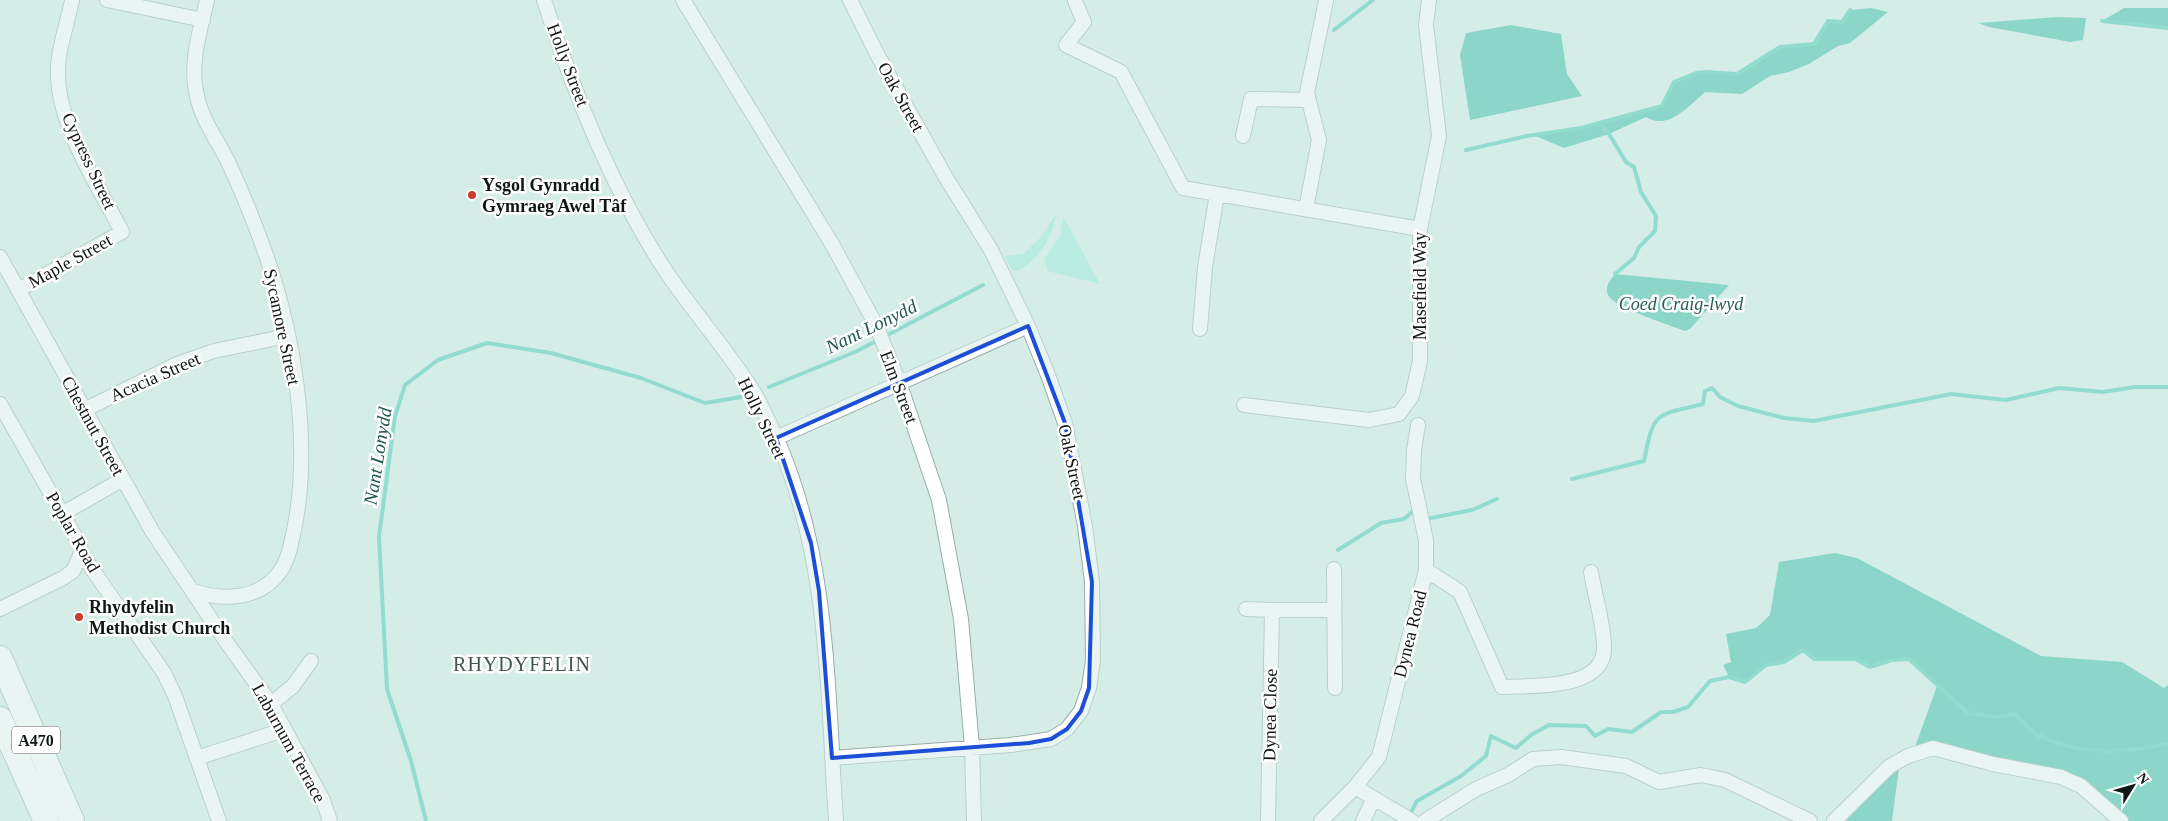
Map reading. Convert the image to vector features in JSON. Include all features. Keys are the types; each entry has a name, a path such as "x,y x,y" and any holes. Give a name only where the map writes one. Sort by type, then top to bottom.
{"highway":[{"name":"A470","path":"0,658 72,821"},
{"name":"A470","path":"0,719 46,821"}],"street":[{"name":"Cypress Street","path":"72,0 58,67 61,96 78,147 122,232"},
{"path":"107,0 202,20"},
{"name":"Sycamore Street","path":"193,592 211,597 226,598 260,590 272,581 288,558 299,504 300,475 298,411 287,336 273,278 253,221 229,163 205,119 197,98 194,63 207,0"},
{"name":"Holly Street","path":"544,0 584,108 632,216 669,276 754,393 776,438 794,488 811,542 819,592 836,821"},
{"name":"Elm Street","path":"683,0 832,244 876,325 899,382 940,500 961,619 972,747 974,821"},
{"name":"Oak Street","path":"832,758 1029,743 1051,739 1067,729 1081,711 1090,688 1093,660 1092,582 1085,526 1065,423 1028,326 991,250 945,176 877,54 850,0"},
{"name":"Masefield Way","path":"1244,405 1369,420 1399,414 1412,396 1420,361 1420,229 1439,136 1426,25 1429,0"},
{"path":"1075,1 1084,22 1066,45 1121,72 1183,188 1420,229"},
{"path":"1306,209 1319,140 1307,93 1326,1"},
{"path":"1243,136 1251,99 1308,100"},
{"path":"1200,329 1205,267 1217,194"},
{"name":"Maple Street","path":"18,290 122,232"},
{"name":"Chestnut Street","path":"0,257 152,531 193,592"},
{"path":"776,438 1028,326"},
{"name":"Acacia Street","path":"84,410 177,364 214,351 287,336"},
{"name":"Poplar Road","path":"0,404 80,545 81,553 164,673 175,696 219,821"},
{"name":"Dynea Road","path":"1322,821 1355,787 1379,757 1426,570 1426,540 1413,479 1414,450 1418,426"},
{"path":"62,514 123,479"},
{"path":"0,609 64,578 73,570 81,553"},
{"path":"1334,568 1334,688"},
{"path":"1426,570 1460,592 1502,687 1570,683 1587,676 1600,664 1605,646 1591,572"},
{"name":"Laburnum Terrace","path":"193,592 271,704 283,730 323,800 330,821"},
{"path":"1246,609 1334,610"},
{"name":"Dynea Close","path":"1268,821 1272,610"},
{"path":"271,704 292,686 311,661"},
{"path":"197,758 283,730"},
{"path":"1834,821 1890,766 1908,756 1933,748 1993,764 2061,777 2081,786 2121,821"},
{"path":"1425,821 1476,789 1508,775 1533,759 1561,756 1626,766 1659,782 1701,775 1725,780 1810,821"},
{"path":"1355,787 1412,821"},
{"path":"1363,821 1374,798"}],"highlighted area":[{"path":"1028,326 1065,423 1092,582 1089,688 1081,711 1067,729 1051,739 1029,743 832,758 819,591 811,543 776,438"}],"green space":[{"path":"1871,8 1888,12 1850,43 1838,46 1809,64 1789,72 1770,76 1742,94 1705,92 1685,110 1670,119 1654,121 1646,117 1609,134 1564,148 1533,135 1581,128 1662,106 1674,82 1696,73 1737,74 1780,47 1814,44 1828,21 1842,22 1850,10"},
{"path":"2124,8 2168,8 2168,28 2102,21"},
{"path":"2058,17 2086,18 2083,40 2070,42 1989,27 1978,23"},
{"path":"1511,25 1561,34 1567,74 1582,96 1470,120 1460,55 1466,33"},
{"path":"1056,214 1052,231 1044,247 1026,266 1018,271 1012,270 1005,256 1023,254 1040,238"},
{"path":"1063,216 1100,284 1047,271 1045,259 1061,234"},
{"name":"Coed Craig-lwyd","path":"1615,274 1729,285 1690,329 1685,331 1634,312 1610,298 1607,288"},
{"path":"1835,553 1857,558 2041,656 2122,662 2164,688 2168,685 2168,821 2125,821 2071,775 1915,747 1937,686 1909,659 1892,660 1870,667 1855,659 1814,659 1803,650 1784,662 1766,665 1745,682 1729,677 1723,665 1731,662 1726,634 1756,628 1770,615 1779,562"},
{"path":"1899,768 1892,821 1846,821 1886,774"}],"waterway":[{"path":"1334,30 1373,0"},
{"path":"1466,150 1527,136 1581,128 1662,106 1674,82 1696,73 1737,74 1780,47 1814,44 1828,21 1842,22 1850,10"},
{"path":"2102,21 2168,28"},
{"path":"1598,123 1609,134 1626,162 1634,167 1641,192 1656,216 1655,231 1639,247 1634,258 1615,274"},
{"name":"Nant Lonydd","path":"769,387 855,352 983,285"},
{"name":"Nant Lonydd","path":"426,821 411,761 387,689 379,537 395,416 405,385 438,360 487,343 551,353 641,378 705,403 741,397"},
{"path":"1572,479 1644,461 1651,432 1659,418 1675,411 1703,404 1705,391 1712,388 1720,397 1738,406 1784,418 1814,421 1951,394 2006,400 2059,388 2103,392 2135,387 2168,387"},
{"path":"1426,519 1472,510 1497,499"},
{"path":"1338,550 1381,523 1404,519 1414,510"},
{"path":"1409,816 1417,801 1461,776 1486,756 1491,736 1516,748 1531,735 1549,725 1586,726 1595,736 1608,729 1632,732 1661,712 1673,712 1688,707 1710,681 1729,677 1745,682 1766,665 1784,662 1803,650 1814,659 1855,659 1870,667 1892,660 1909,659 1968,713 1996,717 2015,714 2035,733 2069,747 2119,751 2168,744"}],"place":[{"name":"Ysgol Gynradd Gymraeg Awel Tâf","path":"472,195"},
{"name":"Rhydyfelin Methodist Church","path":"79,617"}],"district":[{"name":"RHYDYFELIN","path":"522,664"}]}
